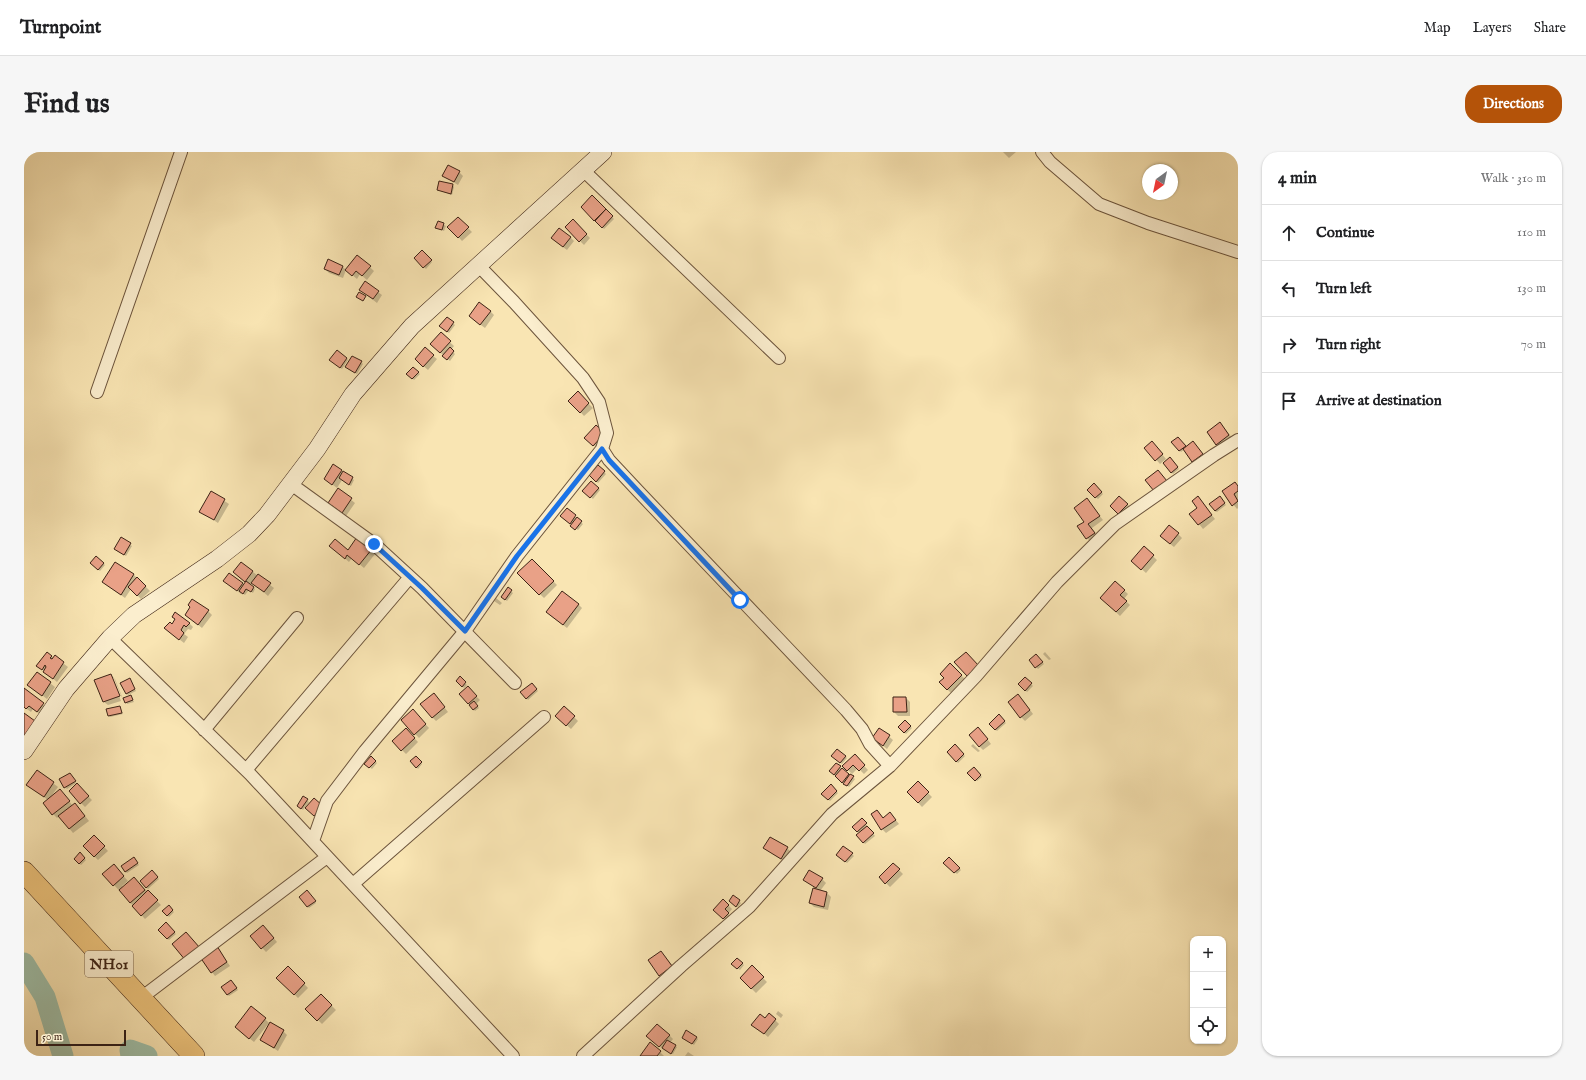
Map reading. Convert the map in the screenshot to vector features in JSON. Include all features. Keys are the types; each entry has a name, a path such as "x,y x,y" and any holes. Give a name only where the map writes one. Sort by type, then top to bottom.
{"highway":[{"name":"NH01","path":"24,872 194,1056"}],"street":[{"path":"97,392 181,152"},
{"path":"24,751 66,689 110,638 134,615 218,559 249,534 267,515 291,484 317,448 352,394 412,326 603,152"},
{"path":"1042,152 1050,162 1099,204 1148,223 1238,252"},
{"path":"583,170 778,358"},
{"path":"313,841 327,801 365,751 465,631 517,556 602,449 607,433 599,402 583,378 479,266"},
{"path":"583,1056 675,971 749,907 832,814 890,766 976,676 1057,582 1115,524 1238,440"},
{"path":"602,449 609,460 846,710 862,729 870,744 890,766"},
{"path":"291,484 374,544 465,631 515,683"},
{"path":"246,770 410,577"},
{"path":"204,730 297,618"},
{"path":"110,638 246,770 513,1056"},
{"path":"353,884 544,716"},
{"path":"141,998 327,857"}],"building":[{"path":"448,165 460,171 454,182 442,176"},
{"path":"439,181 453,184 451,194 437,190"},
{"path":"592,195 606,209 594,221 581,207"},
{"path":"606,209 613,216 602,228 595,221"},
{"path":"458,217 469,227 458,238 447,227"},
{"path":"573,219 587,234 579,242 565,227"},
{"path":"438,221 444,223 442,230 435,228"},
{"path":"559,228 571,237 563,247 551,238"},
{"path":"422,250 432,260 423,268 414,258"},
{"path":"357,255 371,266 362,276 356,271 352,276 345,270"},
{"path":"328,259 343,266 339,275 324,269"},
{"path":"365,281 379,291 373,299 359,290"},
{"path":"359,292 366,296 363,301 356,297"},
{"path":"479,302 491,311 480,325 469,316"},
{"path":"447,317 454,322 447,332 439,326"},
{"path":"441,332 451,341 440,353 430,344"},
{"path":"425,347 434,355 423,367 415,359"},
{"path":"450,347 454,351 447,360 442,356"},
{"path":"337,350 347,358 340,368 329,360"},
{"path":"352,356 362,361 355,373 345,367"},
{"path":"413,367 419,372 412,379 406,374"},
{"path":"578,391 589,403 580,413 568,401"},
{"path":"1220,422 1229,435 1216,445 1207,432"},
{"path":"596,425 605,433 593,446 584,438"},
{"path":"1178,437 1186,446 1179,451 1171,442"},
{"path":"1152,441 1163,454 1155,461 1144,448"},
{"path":"1193,441 1203,454 1192,462 1183,449"},
{"path":"1170,457 1178,467 1171,473 1163,463"},
{"path":"333,464 342,470 332,485 324,479"},
{"path":"598,465 605,471 596,482 589,475"},
{"path":"1158,470 1167,481 1154,491 1145,480"},
{"path":"343,471 353,477 349,485 339,478"},
{"path":"591,481 599,488 590,498 582,491"},
{"path":"1235,482 1238,486 1238,491 1234,494 1238,501 1232,506 1222,491"},
{"path":"1094,483 1102,492 1095,498 1087,490"},
{"path":"338,488 352,498 342,513 328,503"},
{"path":"211,491 225,499 214,520 199,512"},
{"path":"1119,496 1128,504 1118,514 1110,506"},
{"path":"1198,496 1212,515 1198,525 1189,514 1197,508 1192,501"},
{"path":"1220,496 1225,503 1215,511 1209,504"},
{"path":"1087,498 1100,516 1088,524 1095,533 1086,539 1077,526 1084,522 1074,508"},
{"path":"567,508 576,515 570,524 560,516"},
{"path":"577,517 582,521 575,530 570,526"},
{"path":"1169,525 1179,533 1170,544 1160,536"},
{"path":"121,537 131,543 124,555 114,549"},
{"path":"357,537 372,549 359,565 347,555 345,559 329,546 335,539 348,550"},
{"path":"1144,546 1154,555 1141,570 1131,561"},
{"path":"96,556 104,563 98,570 90,563"},
{"path":"532,559 554,581 539,595 517,573"},
{"path":"115,562 134,574 121,595 102,582"},
{"path":"241,562 253,571 245,582 233,572"},
{"path":"229,573 243,583 237,591 223,581"},
{"path":"258,574 271,583 264,592 251,583"},
{"path":"137,577 146,586 137,596 128,587"},
{"path":"246,581 254,587 251,592 246,589 243,594 239,591"},
{"path":"1115,581 1125,590 1120,595 1127,601 1116,612 1100,598"},
{"path":"508,587 512,590 505,600 501,597"},
{"path":"562,591 579,604 563,625 546,612"},
{"path":"192,599 209,610 198,625 185,615 190,607 188,605"},
{"path":"175,612 190,623 186,627 184,625 181,630 184,633 179,640 164,628 170,622 172,624 175,619 172,617"},
{"path":"47,652 52,656 50,658 52,659 55,655 64,662 53,679 43,672 46,667 45,665 42,670 36,666"},
{"path":"966,652 979,666 967,676 954,662"},
{"path":"1036,654 1043,662 1035,668 1029,660"},
{"path":"950,663 962,675 947,690 939,682 944,678 940,674"},
{"path":"37,672 51,682 42,696 27,685"},
{"path":"111,674 120,696 103,702 94,680"},
{"path":"460,676 466,682 462,687 456,681"},
{"path":"1025,677 1032,683 1025,691 1018,684"},
{"path":"130,678 135,689 126,694 120,683"},
{"path":"532,683 537,689 526,699 520,692"},
{"path":"468,686 477,696 468,704 459,694"},
{"path":"24,688 44,703 37,712 29,706 26,709 24,707"},
{"path":"434,693 445,707 432,718 420,704"},
{"path":"1018,694 1030,710 1020,718 1008,702"},
{"path":"131,695 133,700 125,703 123,698"},
{"path":"893,697 906,697 907,712 893,712"},
{"path":"474,701 478,706 473,710 469,705"},
{"path":"120,706 122,713 108,716 106,709"},
{"path":"564,706 575,716 566,726 555,716"},
{"path":"413,709 426,724 414,735 401,720"},
{"path":"24,713 35,721 24,738"},
{"path":"999,714 1005,721 995,730 989,724"},
{"path":"905,720 911,726 904,733 898,727"},
{"path":"978,727 988,739 979,747 969,735"},
{"path":"406,728 415,738 401,751 392,741"},
{"path":"879,728 890,735 883,746 872,738"},
{"path":"955,744 964,754 956,762 947,752"},
{"path":"837,749 846,756 840,763 831,756"},
{"path":"855,754 865,765 859,771 853,765 847,771 842,766"},
{"path":"371,756 376,761 369,768 364,764"},
{"path":"416,756 422,762 416,768 410,761"},
{"path":"836,763 841,766 834,775 829,771"},
{"path":"974,767 981,775 975,781 967,773"},
{"path":"842,768 849,774 842,783 835,776"},
{"path":"37,770 54,782 44,797 26,785"},
{"path":"70,773 76,781 64,788 59,779"},
{"path":"850,774 854,776 847,786 843,784"},
{"path":"918,781 929,792 918,803 907,792"},
{"path":"77,783 89,796 80,804 69,791"},
{"path":"831,784 837,791 828,800 821,794"},
{"path":"60,789 70,801 52,815 43,803"},
{"path":"303,796 308,799 301,809 297,806"},
{"path":"314,798 323,806 314,816 305,808"},
{"path":"75,803 85,816 69,829 58,816"},
{"path":"877,810 883,818 890,812 896,820 881,830 871,814"},
{"path":"862,818 867,823 857,832 852,827"},
{"path":"867,826 874,833 863,843 856,835"},
{"path":"94,835 105,846 94,857 83,846"},
{"path":"770,837 788,847 781,859 763,848"},
{"path":"843,846 853,853 845,862 836,855"},
{"path":"80,852 85,858 79,864 74,859"},
{"path":"134,857 138,863 125,872 121,866"},
{"path":"949,857 960,868 954,873 943,863"},
{"path":"893,863 900,869 885,884 879,877"},
{"path":"114,864 124,876 113,886 102,874"},
{"path":"152,870 158,877 146,888 140,881"},
{"path":"809,870 823,878 816,888 803,880"},
{"path":"134,877 145,890 130,903 119,890"},
{"path":"813,888 827,892 824,907 809,903"},
{"path":"148,890 158,900 141,916 132,906"},
{"path":"307,890 316,901 307,907 299,897"},
{"path":"733,895 740,900 736,907 729,901"},
{"path":"723,899 729,905 725,909 729,913 723,919 713,910"},
{"path":"169,905 173,910 167,916 162,911"},
{"path":"166,922 175,932 167,939 158,930"},
{"path":"263,925 274,938 261,949 250,936"},
{"path":"186,932 200,948 186,961 172,944"},
{"path":"217,946 227,962 211,973 200,957"},
{"path":"661,951 672,966 659,976 648,960"},
{"path":"737,958 743,963 737,969 731,964"},
{"path":"752,965 764,977 751,989 740,978"},
{"path":"288,966 305,983 294,995 276,978"},
{"path":"231,980 237,988 227,995 221,987"},
{"path":"321,994 332,1005 317,1021 305,1009"},
{"path":"251,1006 266,1018 249,1039 235,1027"},
{"path":"769,1013 776,1019 764,1034 751,1025 760,1014 765,1018"},
{"path":"270,1022 284,1030 274,1048 260,1040"},
{"path":"657,1024 670,1035 659,1047 646,1036"},
{"path":"686,1030 697,1037 692,1044 682,1038"},
{"path":"667,1040 676,1045 671,1054 662,1048"},
{"path":"650,1042 661,1051 657,1056 640,1056"}],"waterway":[{"path":"24,963 45,997 63,1056"},
{"path":"131,1056 130,1050 147,1056"}],"route":[{"path":"374,544 422,588 465,631 517,556 602,449 609,460 740,600"}]}
